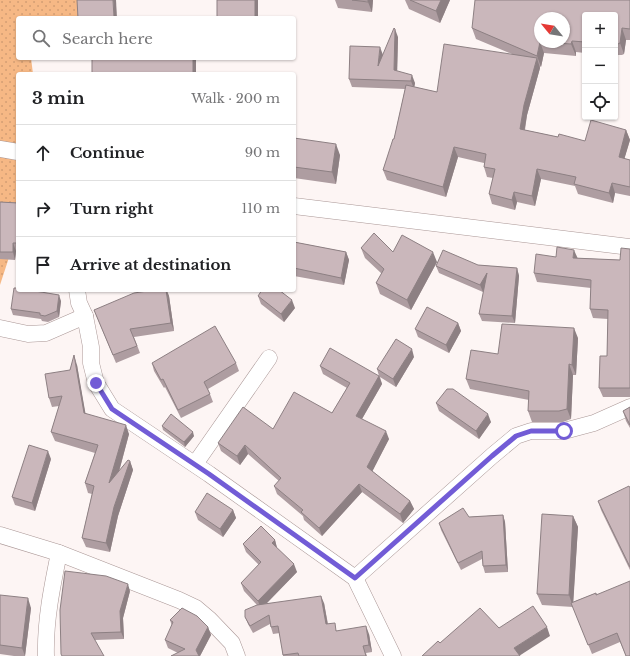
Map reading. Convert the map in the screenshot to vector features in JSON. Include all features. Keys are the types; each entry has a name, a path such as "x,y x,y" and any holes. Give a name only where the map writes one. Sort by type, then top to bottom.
{"street":[{"path":"0,149 16,152"},
{"path":"296,206 630,247"},
{"path":"77,292 79,303 85,316 91,347 91,363 96,383 112,409 195,464 355,578 393,656"},
{"path":"0,328 28,334 46,333 85,316"},
{"path":"195,464 269,358"},
{"path":"355,578 516,436 531,431 564,431 594,423 630,407"},
{"path":"0,535 59,553 196,608 232,643 237,656"},
{"path":"46,656 48,609 59,553"}],"shaded area":[{"path":"0,0 80,0 80,16 16,16 16,60 31,60 33,72 16,72 16,236 0,285"}],"building":[{"path":"77,0 113,0 114,16 78,16"},
{"path":"217,0 255,0 255,16 217,16"},
{"path":"352,0 368,0 368,2"},
{"path":"410,0 441,0 436,11"},
{"path":"475,0 630,0 630,29 622,28 620,43 618,44 618,12 582,12 582,42 572,41 571,44 570,12 534,12 534,48 539,48 537,56 472,28"},
{"path":"394,28 394,70 412,75 411,81 349,79 350,46 380,47 378,66"},
{"path":"444,44 537,58 524,105 520,129 558,137 559,134 585,141 591,120 626,130 619,157 630,160 630,187 612,183 609,193 574,184 576,177 537,169 532,196 514,192 512,200 489,194 495,169 484,167 486,154 454,147 443,187 383,170 394,139 406,85 437,92"},
{"path":"92,60 193,60 193,72 92,72"},
{"path":"296,138 336,144 332,172 296,167"},
{"path":"0,202 16,203 16,243 13,243 13,252 0,252"},
{"path":"374,233 393,252 402,235 433,252 407,300 376,283 384,269 361,248"},
{"path":"296,242 346,252 341,278 296,268"},
{"path":"557,247 574,250 573,258 620,260 621,248 630,249 630,388 599,388 600,356 607,356 608,310 590,309 591,280 534,273 536,254 556,257"},
{"path":"443,250 478,265 517,268 512,316 479,314 487,273 480,285 436,266"},
{"path":"14,288 16,288 16,292 41,292 59,295 57,311 45,316 40,315 40,313 11,309"},
{"path":"166,292 171,323 130,329 137,346 113,355 94,310 134,293"},
{"path":"261,292 282,292 292,300 281,314 258,296"},
{"path":"427,307 458,323 446,345 415,329"},
{"path":"502,324 574,328 572,365 569,364 567,409 559,411 528,411 529,391 466,379 471,350 498,354"},
{"path":"215,326 236,363 204,382 210,394 178,410 163,379 161,380 152,363"},
{"path":"396,339 412,349 393,379 377,369"},
{"path":"330,348 379,376 356,416 386,431 367,467 410,501 400,514 359,484 319,528 301,512 303,510 274,486 281,478 245,445 237,456 218,443 243,407 273,429 294,392 332,413 350,383 320,366"},
{"path":"74,355 84,413 126,425 109,483 128,460 130,461 114,507 106,543 82,538 94,486 85,483 98,445 51,432 62,396 49,398 45,374 70,370"},
{"path":"447,389 453,389 488,414 476,431 436,403"},
{"path":"630,407 630,425 623,411"},
{"path":"171,414 193,432 184,442 162,426"},
{"path":"29,445 48,451 32,503 12,497"},
{"path":"629,486 630,488 630,567 598,501"},
{"path":"207,493 233,510 220,529 195,512"},
{"path":"463,508 469,517 503,515 506,565 483,566 482,551 458,563 439,523"},
{"path":"542,514 573,516 569,595 537,594"},
{"path":"261,526 275,540 272,543 294,564 258,601 241,583 261,562 243,544"},
{"path":"65,571 106,576 128,584 120,611 121,632 91,633 104,656 62,656 61,654 60,610"},
{"path":"630,581 630,656 626,656 617,633 588,645 571,603 596,593 596,595"},
{"path":"0,595 28,598 22,648 0,645"},
{"path":"321,596 326,624 335,623 336,631 366,626 369,645 363,646 366,656 299,656 298,653 283,655 278,626 271,627 269,615 250,626 245,617 245,610 257,605"},
{"path":"533,606 547,627 514,648 520,656 422,656 438,641 440,643 480,608 499,628"},
{"path":"182,608 197,616 208,627 196,650 199,656 171,656 185,649 165,640 173,622 170,620"}],"route":[{"path":"96,383 112,409 209,474 355,578 516,436 531,431 564,431"}]}
